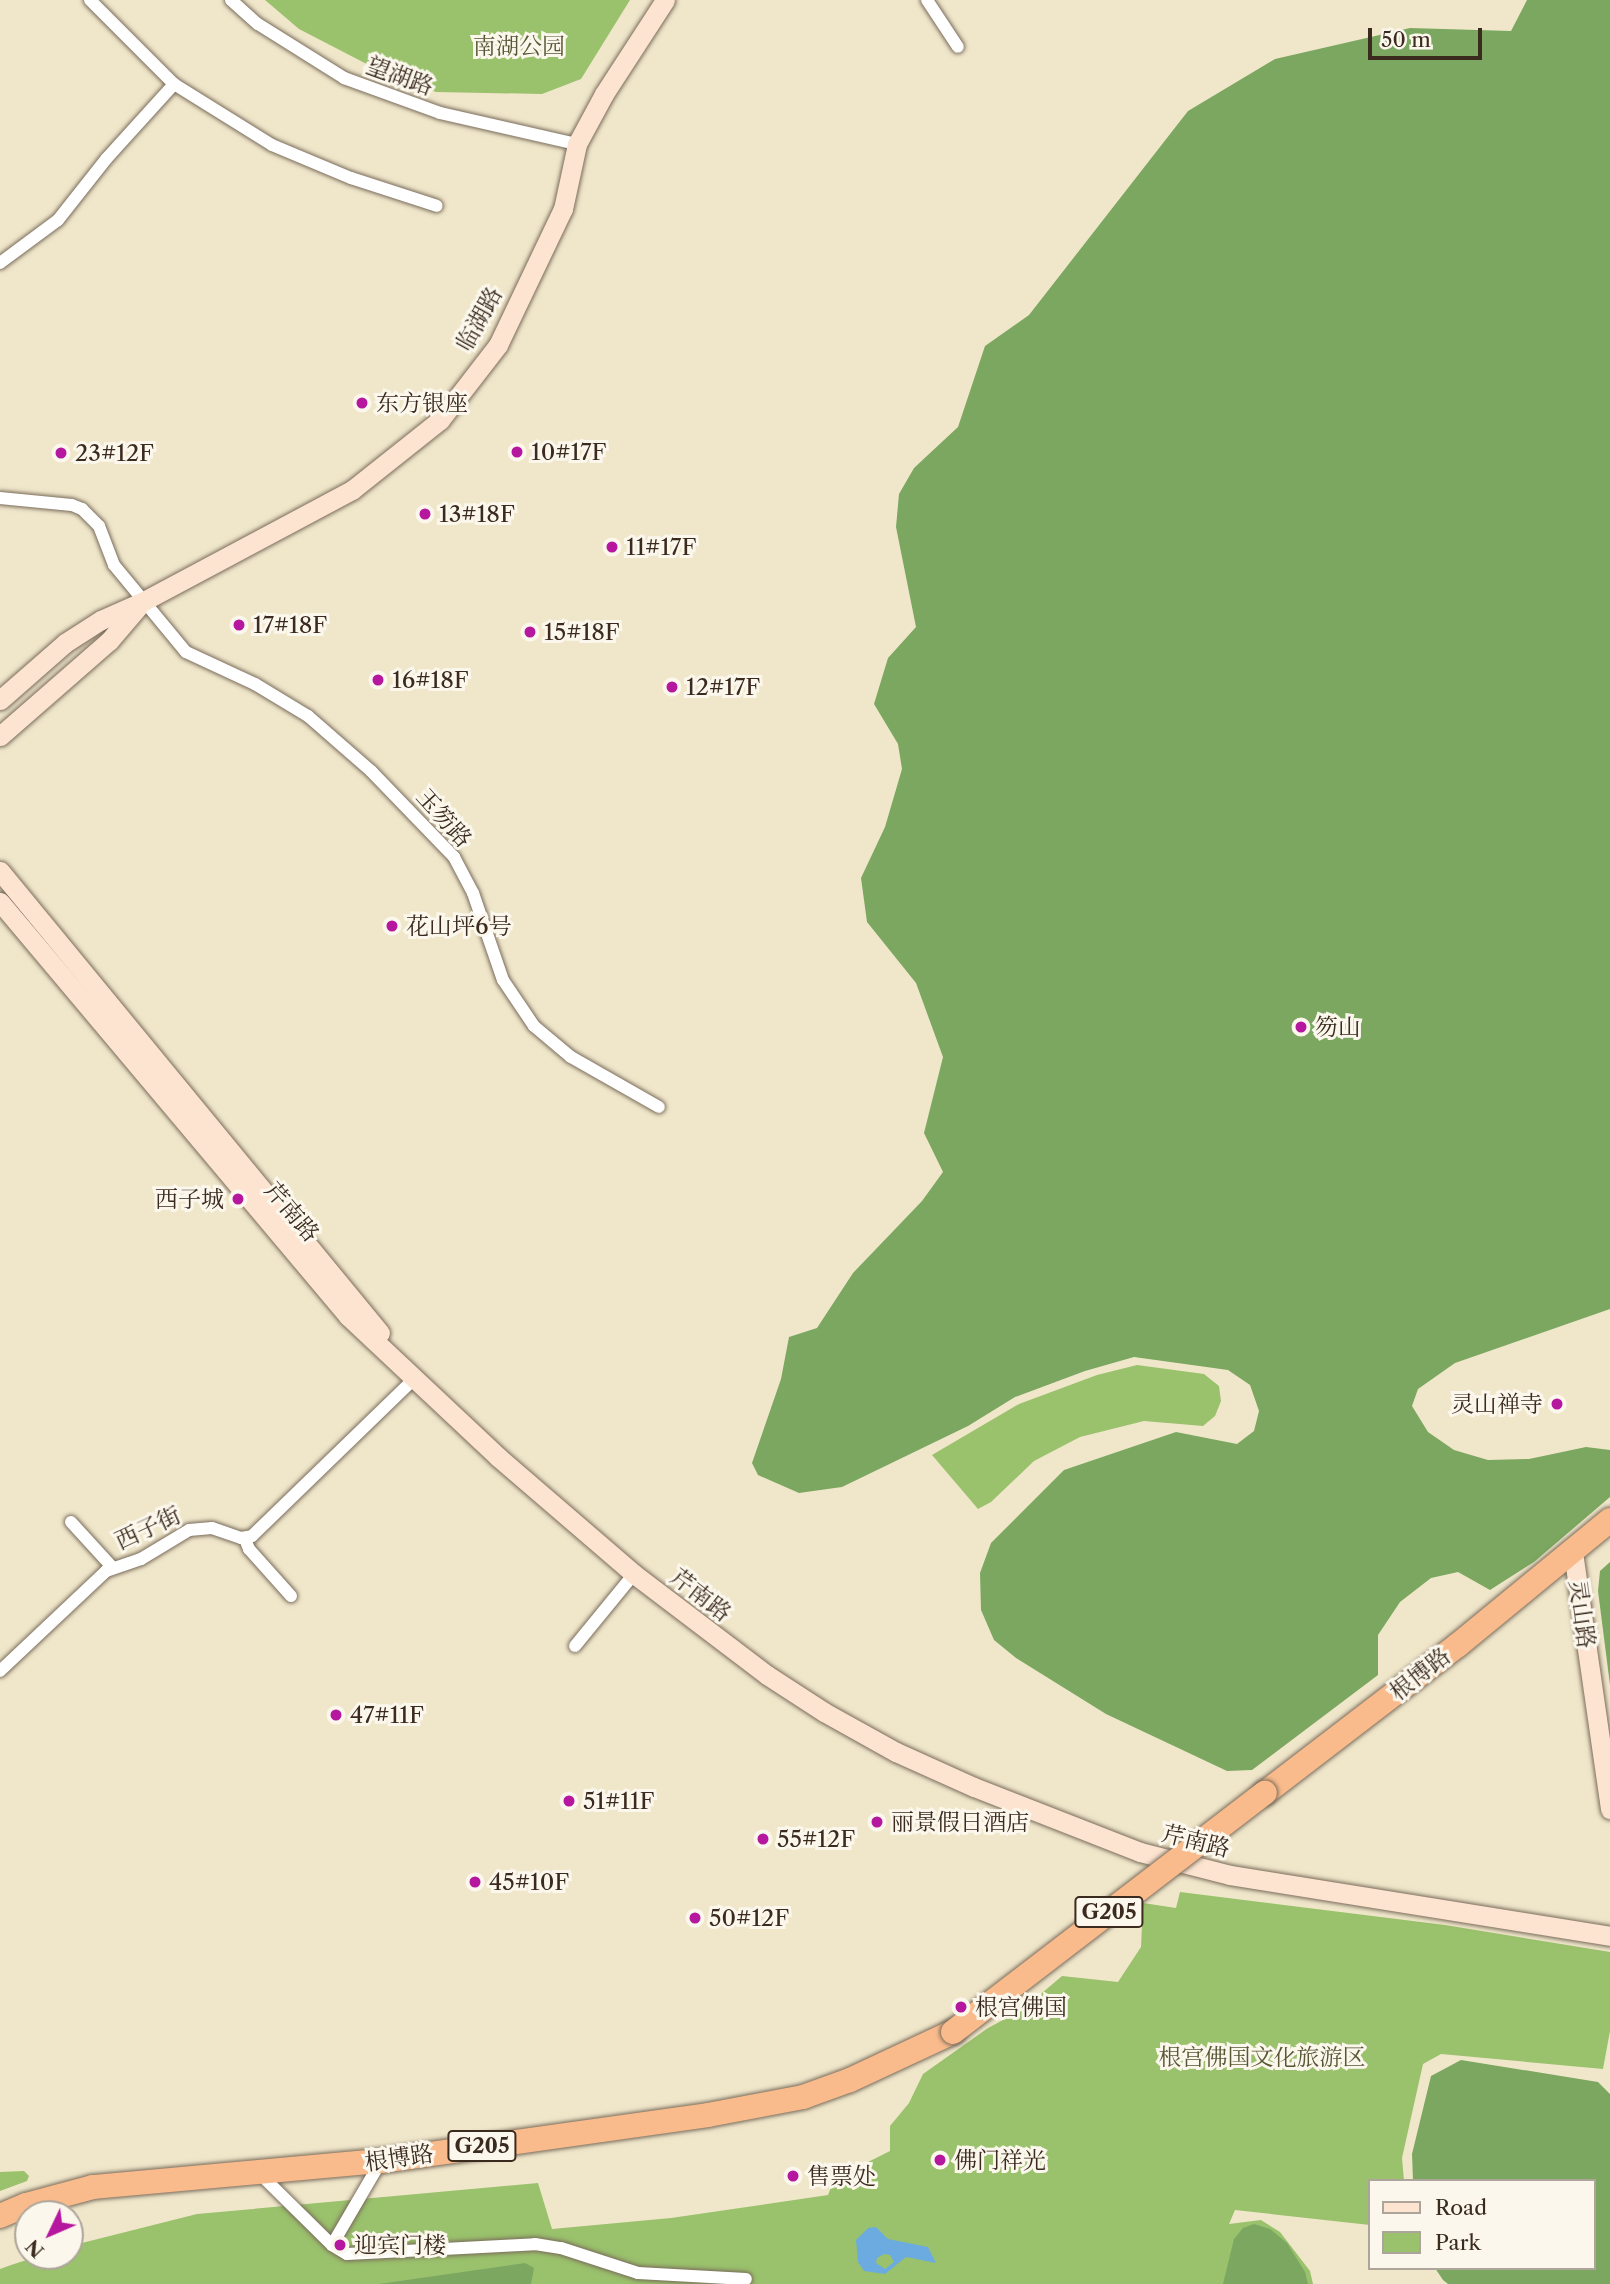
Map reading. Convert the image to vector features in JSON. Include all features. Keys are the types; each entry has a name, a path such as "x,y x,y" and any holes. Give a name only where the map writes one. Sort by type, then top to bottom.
{"highway":[{"name":"灵山路","path":"1573,1552 1610,1520"},
{"name":"根博路","path":"0,2216 26,2205 93,2187 381,2161 708,2115 803,2097 863,2074 953,2032 1573,1552"}],"main road":[{"name":"临湖路","path":"144,601 352,490 440,420 498,345 563,209 577,144 604,94 665,0"},
{"path":"0,700 65,643 101,620 144,601"},
{"path":"0,736 108,640 144,601"},
{"path":"0,871 360,1307 414,1379"},
{"name":"芹南路","path":"0,902 348,1316 498,1457 634,1574 767,1675 824,1712 896,1752 974,1787 1114,1843 1230,1875 1610,1936"},
{"name":"灵山路","path":"1573,1552 1610,1809"}],"street":[{"path":"90,0 174,84 272,145 351,178 437,206"},
{"name":"望湖路","path":"231,0 258,24 344,78 440,113 577,144"},
{"path":"927,0 958,47"},
{"path":"0,263 40,236 58,220 107,158 174,84"},
{"name":"玉笏路","path":"0,498 72,505 82,509 99,526 114,565 186,652 254,684 308,716 371,771 454,857 473,893 503,981 534,1026 571,1057 659,1107"},
{"path":"291,1596 250,1549 246,1539 259,1530 414,1379"},
{"path":"71,1522 113,1567"},
{"name":"西子街","path":"0,1671 96,1578 113,1567 141,1559 183,1533 199,1528 212,1528 246,1539"},
{"path":"575,1646 634,1574"},
{"path":"332,2245 381,2161"},
{"path":"260,2174 332,2245 348,2254 535,2244 561,2248 638,2273 746,2279"}],"green space":[{"name":"南湖公园","path":"265,0 630,0 581,79 542,94 436,92 386,74 299,29"},
{"path":"1527,0 1610,0 1610,1309 1455,1363 1418,1389 1412,1406 1428,1432 1454,1450 1488,1460 1529,1459 1586,1447 1610,1450 1610,1497 1534,1562 1490,1590 1458,1572 1431,1578 1400,1602 1378,1635 1378,1675 1252,1770 1227,1771 1106,1714 1016,1658 994,1640 981,1610 980,1573 991,1543 1064,1470 1176,1432 1237,1444 1254,1431 1259,1411 1250,1385 1228,1370 1134,1357 1085,1371 1015,1397 968,1426 842,1487 799,1493 758,1475 752,1463 781,1379 789,1337 817,1328 853,1273 922,1201 943,1172 924,1133 943,1057 916,983 867,922 861,878 885,827 902,769 898,744 874,704 888,658 916,627 896,527 899,494 914,468 958,427 985,346 1029,315 1188,111 1275,59 1410,28 1511,31"},
{"path":"1137,1365 1204,1374 1219,1386 1221,1401 1215,1416 1203,1426 1144,1421 1080,1437 1034,1461 991,1502 978,1509 932,1455 1019,1404 1097,1375"},
{"path":"1610,1562 1610,1685 1598,1591 1600,1571"},
{"name":"根宫佛国文化旅游区","path":"1180,1892 1445,1925 1610,1952 1610,2031 1603,2069 1441,2054 1423,2064 1402,2158 1404,2179 1368,2179 1368,2225 1235,2210 1229,2224 1261,2220 1280,2232 1310,2271 1313,2284 0,2284 0,2269 14,2264 14,2270 84,2270 84,2242 197,2214 538,2183 552,2229 671,2218 828,2195 834,2179 890,2151 890,2126 909,2103 923,2074 988,2028 1022,2010 1062,1976 1118,1982 1141,1947 1143,1903 1176,1908"},
{"path":"1461,2060 1598,2082 1610,2094 1610,2284 1448,2284 1443,2280 1436,2270 1596,2270 1596,2179 1413,2179 1412,2154 1431,2076"},
{"path":"24,2171 29,2176 27,2181 0,2191 0,2172"},
{"path":"1254,2224 1270,2229 1287,2243 1305,2272 1308,2284 1223,2284 1234,2239 1243,2228"},
{"path":"525,2263 534,2268 531,2284 379,2284"}],"water":[{"path":"876,2227 888,2239 928,2247 936,2263 906,2257 885,2274 864,2271 858,2262 856,2240 868,2228","holes":["884,2254 890,2255 894,2262 885,2269 876,2263 877,2258"]}],"place":[{"name":"东方银座","path":"362,403"},
{"name":"10#17F","path":"517,452"},
{"name":"23#12F","path":"61,453"},
{"name":"13#18F","path":"425,514"},
{"name":"11#17F","path":"612,547"},
{"name":"17#18F","path":"239,625"},
{"name":"15#18F","path":"530,632"},
{"name":"16#18F","path":"378,680"},
{"name":"12#17F","path":"672,687"},
{"name":"花山坪6号","path":"392,926"},
{"name":"笏山","path":"1301,1027"},
{"name":"西子城","path":"238,1199"},
{"name":"灵山禅寺","path":"1557,1404"},
{"name":"47#11F","path":"336,1715"},
{"name":"51#11F","path":"569,1801"},
{"name":"丽景假日酒店","path":"877,1822"},
{"name":"55#12F","path":"763,1839"},
{"name":"45#10F","path":"475,1882"},
{"name":"50#12F","path":"695,1918"},
{"name":"根宫佛国","path":"961,2007"},
{"name":"佛门祥光","path":"940,2160"},
{"name":"售票处","path":"793,2176"},
{"name":"迎宾门楼","path":"340,2245"}]}
